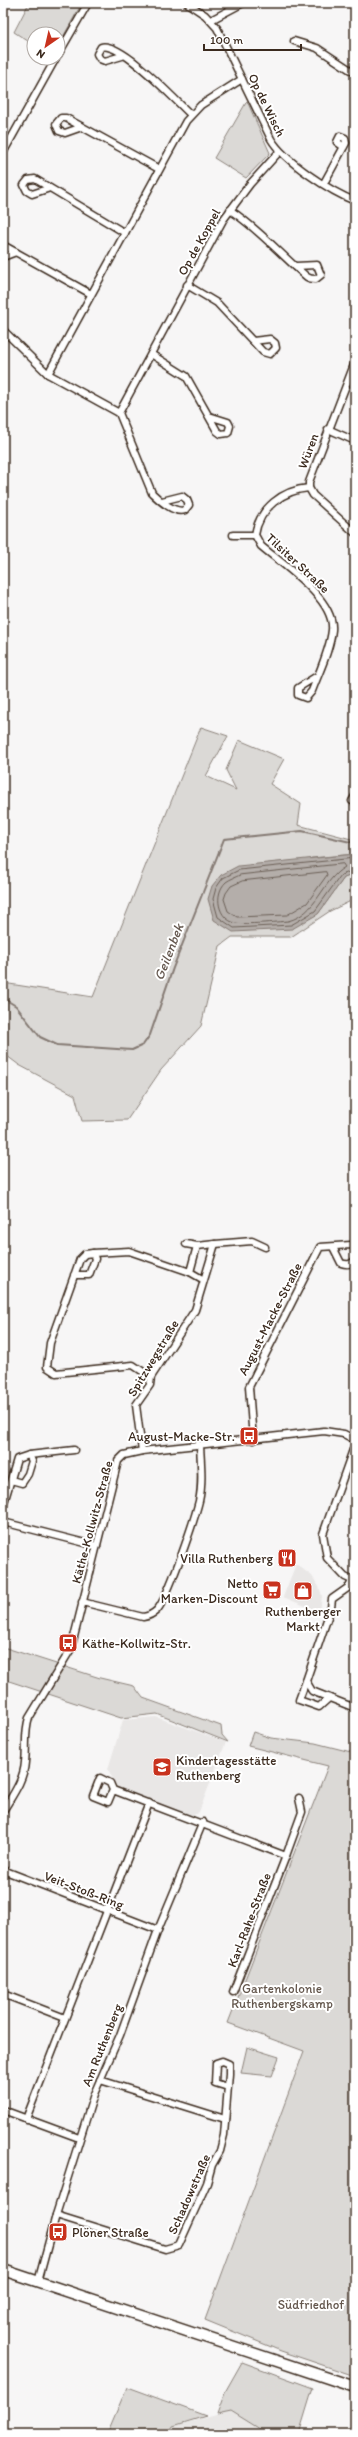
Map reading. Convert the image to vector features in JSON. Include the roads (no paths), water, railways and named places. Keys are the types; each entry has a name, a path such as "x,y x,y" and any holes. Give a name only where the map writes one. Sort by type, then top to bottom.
{"main road":[{"path":"3,2270 355,2387"}],"street":[{"path":"66,41 88,3"},
{"name":"Op de Wisch","path":"186,3 211,20 221,35 271,139 279,152 324,183 355,201"},
{"path":"211,20 243,3"},
{"path":"294,40 317,48 355,73"},
{"path":"122,56 151,75 190,114"},
{"path":"3,153 52,66"},
{"path":"48,374 190,114 201,105 242,79"},
{"path":"82,126 159,169"},
{"path":"324,183 344,147"},
{"name":"Op de Koppel","path":"119,413 230,210 250,184 279,152"},
{"path":"50,188 125,233"},
{"name":"Op de Koppel","path":"230,210 266,236 296,266"},
{"path":"3,244 91,294"},
{"path":"3,257 16,252"},
{"name":"Op de Koppel","path":"188,285 217,303 253,341"},
{"path":"3,330 48,374 119,413 150,490 162,501"},
{"path":"151,354 186,376 210,416"},
{"name":"Würen","path":"355,362 309,482 309,488 313,495 355,533"},
{"path":"328,430 355,441"},
{"name":"Tilsiter Straße","path":"309,488 295,489 274,502 260,520 255,535 261,546 318,597 328,609 332,622 332,634 318,676"},
{"name":"Tilsiter Straße","path":"233,535 255,535"},
{"path":"186,1244 197,1246 252,1241 265,1247"},
{"name":"Spitzwegstraße","path":"142,1451 136,1405 150,1385 151,1377 195,1310 215,1244"},
{"name":"August-Macke-Straße","path":"253,1440 249,1387 318,1250 320,1247 351,1245 355,1247"},
{"path":"190,1272 197,1246"},
{"path":"333,1246 341,1263 346,1265 355,1260"},
{"path":"151,1377 133,1365 56,1373 47,1367 50,1343 80,1259 85,1254 129,1251 190,1272 204,1280"},
{"path":"74,1275 89,1275 95,1260 93,1253"},
{"name":"Käthe-Kollwitz-Straße","path":"3,1811 18,1786 24,1770 25,1729 29,1718 68,1655 118,1461 124,1455 142,1451 333,1431 355,1440"},
{"path":"329,1698 320,1707 299,1700 331,1608 332,1599 349,1587 353,1581 345,1577 327,1558 324,1528 355,1444"},
{"path":"82,1602 143,1617 152,1615 158,1609 169,1588 199,1501 201,1477 200,1446"},
{"path":"3,1506 18,1459 29,1455 74,1450"},
{"path":"11,1480 22,1483 28,1474 32,1460 29,1455"},
{"path":"3,1522 97,1546"},
{"path":"306,1681 312,1691 355,1708"},
{"path":"113,1790 203,1822 286,1856"},
{"name":"Karl-Rahe-Straße","path":"233,1992 302,1812 299,1798"},
{"path":"26,2119 149,1803"},
{"name":"Am Ruthenberg","path":"38,2282 79,2138 100,2080 126,2021 158,1930 203,1822"},
{"name":"Veit-Stoß-Ring","path":"3,1870 158,1930"},
{"path":"3,1994 65,2018"},
{"path":"100,2080 225,2119"},
{"name":"Schadowstraße","path":"56,2215 165,2249 179,2246 207,2183 212,2165 220,2151 224,2135 228,2087"},
{"path":"3,2110 79,2138"}],"water":[{"path":"355,854 355,874 344,878 318,914 292,929 233,932 214,920 208,899 212,886 221,875 238,866"}],"waterway":[{"name":"Geilenbek","path":"3,998 16,1006 40,1037 57,1045 132,1050 143,1045 150,1035 173,968 224,839 302,831 355,843"}],"place":[{"name":"August-Macke-Str.","path":"249,1436"},
{"name":"Villa Ruthenberg","path":"287,1558"},
{"name":"Netto Marken-Discount","path":"272,1590"},
{"name":"Ruthenberger Markt","path":"303,1591"},
{"name":"Käthe-Kollwitz-Str.","path":"68,1643"},
{"name":"Kindertagesstätte Ruthenberg","path":"162,1767"},
{"name":"Plöner Straße","path":"58,2232"}],"park label":[{"name":"Gartenkolonie Ruthenbergskamp","path":"282,1996"},
{"name":"Südfriedhof","path":"311,2304"}]}
